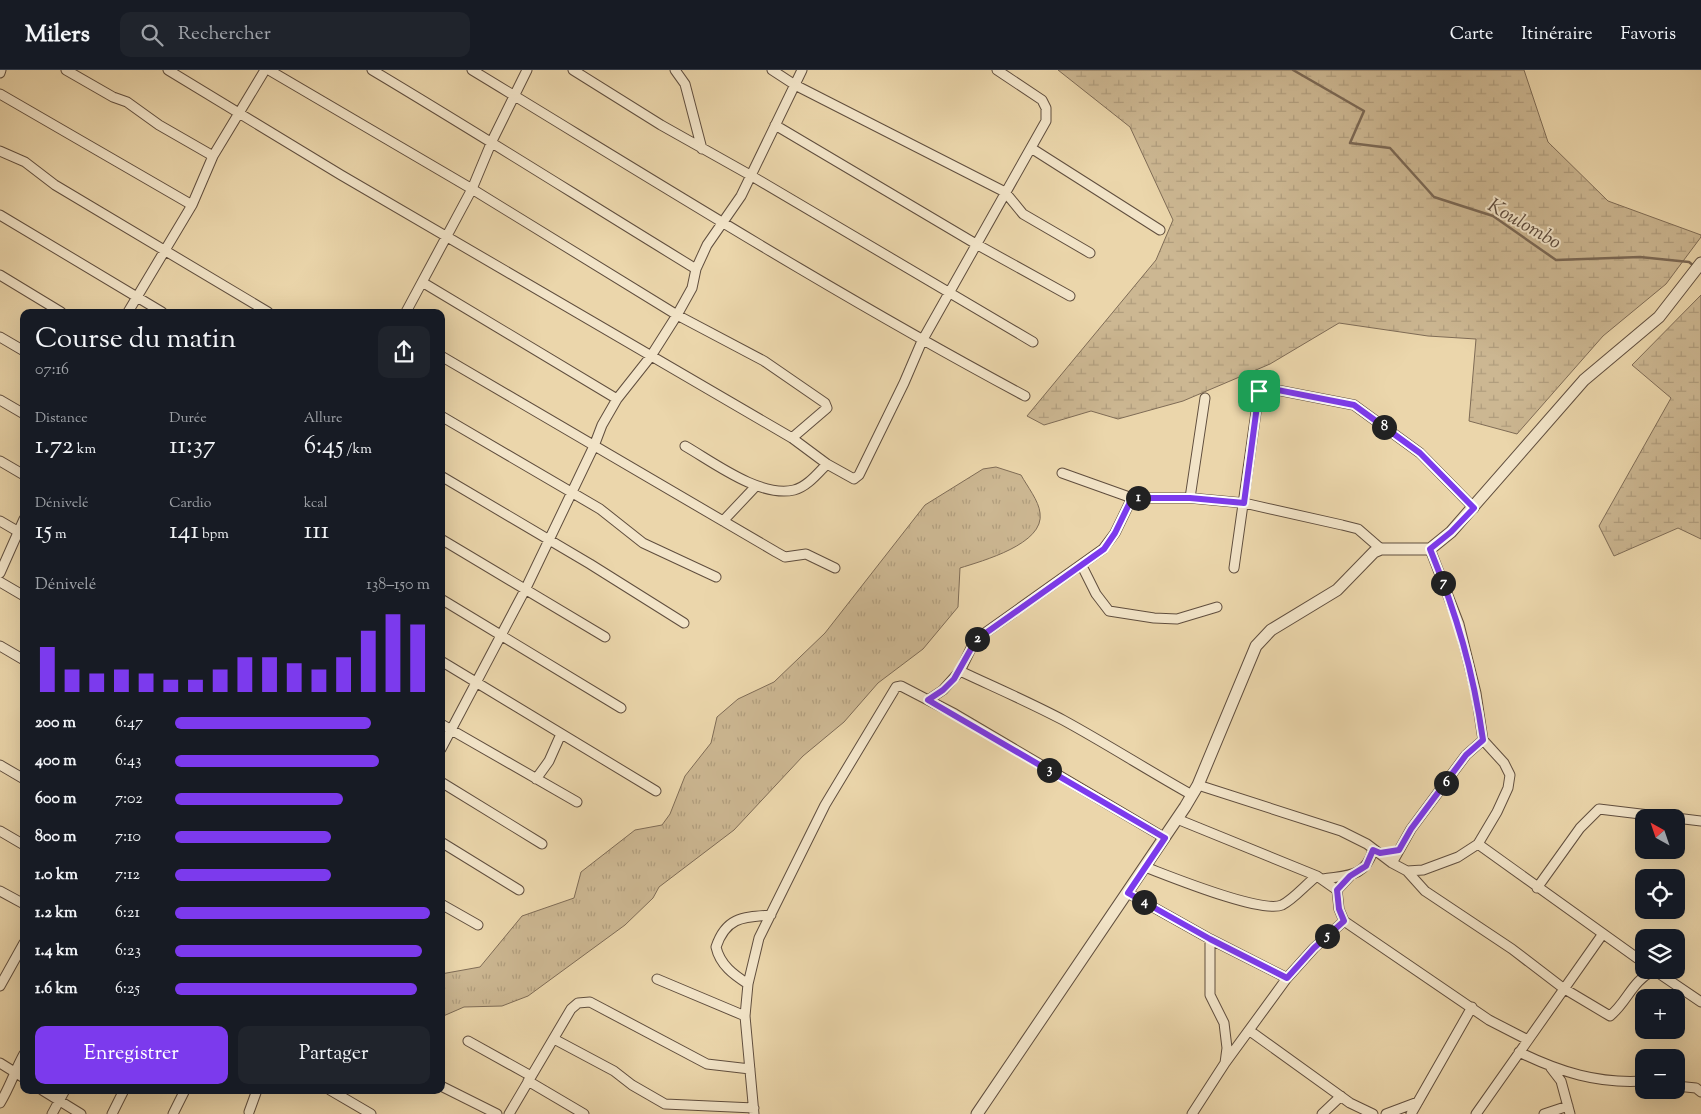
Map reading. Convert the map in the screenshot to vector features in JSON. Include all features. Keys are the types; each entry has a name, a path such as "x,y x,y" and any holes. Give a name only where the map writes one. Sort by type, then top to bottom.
{"street":[{"path":"66,70 113,97 127,102 159,125 213,156"},
{"path":"168,70 792,438 827,464 849,478 854,479 859,476 922,341 948,292 1046,121 1046,108 1042,100 996,70"},
{"path":"130,309 192,205 213,156 265,70"},
{"path":"269,70 472,189 678,315 764,361 826,403 827,408 792,438"},
{"path":"372,70 492,141 601,212 696,269"},
{"path":"472,70 688,203 722,221 922,341 1025,396"},
{"path":"408,309 472,189 492,141 527,70"},
{"path":"573,70 702,149 750,175 1033,342"},
{"path":"675,70 685,84 702,149"},
{"path":"772,70 795,85 1005,192 1023,214 1090,253"},
{"path":"445,741 526,588 594,446 602,425 617,399 651,356 678,315 692,288 696,269 707,245 741,196 802,70"},
{"path":"0,94 192,205"},
{"path":"775,125 976,244 1070,296"},
{"path":"1031,148 1160,230"},
{"path":"0,150 25,162 55,185 164,252 263,309"},
{"path":"0,215 157,309"},
{"path":"977,1114 1165,838 1198,785 1248,660 1260,642 1282,623 1337,590 1368,558 1381,549 1430,549 1451,532 1474,508 1584,380 1659,317 1701,263"},
{"path":"0,275 56,309"},
{"path":"422,282 617,399"},
{"path":"0,337 20,349"},
{"path":"445,358 785,557 806,554 835,568"},
{"path":"1234,568 1259,391 1262,387 1354,405 1420,453 1474,508"},
{"path":"1190,498 1205,398"},
{"path":"0,400 20,412"},
{"path":"445,418 600,509 643,543 678,558 716,578"},
{"path":"685,446 756,486 770,491 794,490 804,485 827,464"},
{"path":"0,461 20,473"},
{"path":"1062,473 1132,498 1190,498 1244,503 1358,530 1381,549"},
{"path":"445,478 548,541 590,564 684,623"},
{"path":"723,521 756,486"},
{"path":"928,700 943,690 960,671 976,640 1104,549 1115,533 1132,498"},
{"path":"0,521 20,532"},
{"path":"0,573 20,535"},
{"path":"445,540 606,637"},
{"path":"1198,785 1341,831 1367,844 1392,864 1407,870 1423,870 1458,857 1478,844 1497,812 1508,788 1510,775 1504,764 1483,740 1476,693 1459,624 1430,549"},
{"path":"1082,566 1096,594 1109,611 1171,619 1217,607"},
{"path":"0,582 20,594"},
{"path":"445,601 621,708"},
{"path":"0,646 20,658"},
{"path":"445,664 656,791"},
{"path":"960,671 1007,691 1030,705 1061,719 1192,795"},
{"path":"554,1039 614,1071 632,1085 665,1104 754,1111 745,1016 748,984 759,938 813,827 896,687 901,686 928,700 1165,838"},
{"path":"445,726 577,802"},
{"path":"536,779 549,762 561,734"},
{"path":"1392,864 1411,829 1466,755 1483,740"},
{"path":"0,765 20,777"},
{"path":"445,784 542,844"},
{"path":"1537,888 1580,828 1598,809 1635,813"},
{"path":"1177,819 1320,878 1337,890 1339,909 1344,921 1489,1020 1528,1040"},
{"path":"1685,819 1701,821"},
{"path":"0,831 20,843"},
{"path":"445,844 519,890"},
{"path":"1478,844 1635,957"},
{"path":"1377,851 1399,850"},
{"path":"1337,890 1350,876 1366,866 1377,851"},
{"path":"1145,867 1241,901 1277,906 1290,900 1320,878 1350,876"},
{"path":"1407,870 1417,884 1512,949 1563,988 1610,1016 1620,1008 1639,979"},
{"path":"1417,884 1423,870"},
{"path":"0,892 20,902"},
{"path":"1128,893 1210,939 1287,978"},
{"path":"445,906 478,925"},
{"path":"748,984 732,973 721,961 716,947 718,940 730,923 738,918 771,915"},
{"path":"1192,1114 1225,1063 1287,978 1314,948 1344,921"},
{"path":"1476,1114 1602,935"},
{"path":"1210,939 1210,995 1224,1023 1226,1036 1225,1063"},
{"path":"0,986 20,950"},
{"path":"656,979 745,1016"},
{"path":"1667,979 1701,1002"},
{"path":"510,1114 571,1009 578,1003 590,1002 707,1064 750,1069"},
{"path":"1410,1114 1472,1007"},
{"path":"1250,1031 1341,1096 1373,1114"},
{"path":"468,1041 584,1114"},
{"path":"1519,1052 1551,1068 1602,1082 1635,1082"},
{"path":"0,1104 11,1086 14,1071 20,1061"},
{"path":"0,1063 20,1075"},
{"path":"1544,1114 1569,1110 1561,1081 1551,1068"},
{"path":"1685,1088 1698,1090 1701,1080"},
{"path":"445,1088 497,1114"},
{"path":"48,1094 81,1114"},
{"path":"52,1114 63,1094"},
{"path":"112,1114 122,1094"},
{"path":"173,1114 184,1094"},
{"path":"250,1113 256,1094"},
{"path":"337,1094 371,1114"},
{"path":"1322,1114 1341,1096"},
{"path":"1386,1114 1418,1102"}],"green space":[{"path":"1058,70 1524,70 1548,142 1608,201 1701,235 1701,237 1666,284 1603,336 1517,434 1469,421 1476,339 1428,336 1339,323 1270,364 1183,401 1118,419 1091,411 1044,425 1027,416 1156,260 1173,220 1130,127"},
{"path":"1701,295 1701,539 1678,528 1614,556 1599,526 1671,398 1632,365"},
{"path":"996,467 1021,475 1039,508 1039,524 1033,534 1010,550 960,568 958,607 923,649 878,683 844,722 803,756 734,830 659,887 653,898 625,925 528,996 502,1006 464,1007 445,1015 445,973 480,967 522,916 574,898 581,872 635,830 662,825 670,814 685,776 711,743 717,717 738,699 774,682 825,633 925,505 983,469"}],"waterway":[{"name":"Koulombo","path":"1293,70 1364,111 1350,143 1390,148 1434,197 1493,216 1556,260 1640,257 1689,262 1694,266"}],"route":[{"path":"1262,387 1267,387 1354,405 1420,453 1474,508 1462,523 1430,549 1459,624 1476,693 1483,740 1466,755 1411,829 1399,850 1380,853 1373,850 1366,866 1350,876 1337,890 1339,909 1344,921 1314,948 1287,978 1210,939 1128,893 1165,838 928,700 943,690 954,679 976,640 1104,549 1115,533 1132,498 1190,498 1244,503 1259,391 1262,387"}]}
